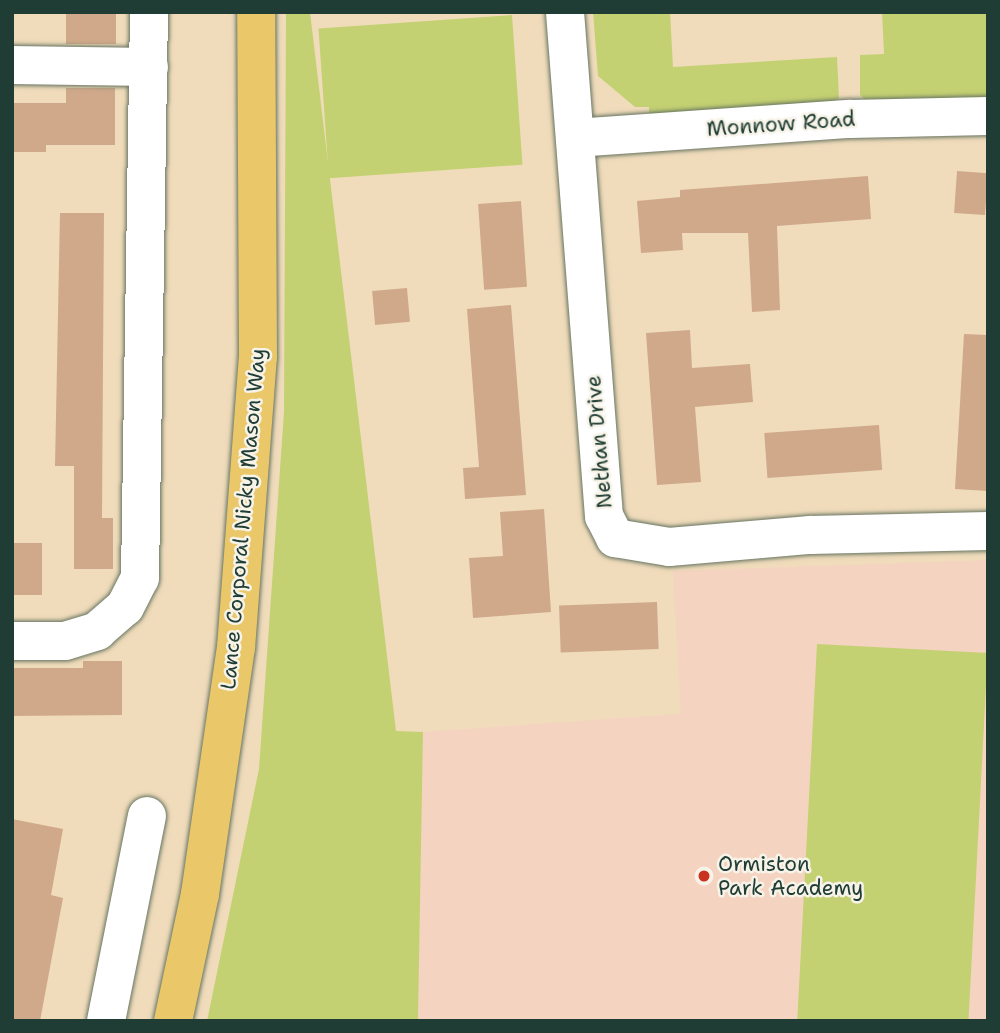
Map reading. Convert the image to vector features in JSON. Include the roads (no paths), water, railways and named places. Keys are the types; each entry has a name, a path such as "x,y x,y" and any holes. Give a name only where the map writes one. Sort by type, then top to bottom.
{"main road":[{"name":"Lance Corporal Nicky Mason Way","path":"173,1021 200,894 236,648 258,357 256,12"}],"street":[{"path":"12,641 65,641 97,631 125,607 140,578 149,12"},
{"name":"Nethan Drive","path":"565,12 604,516 615,538 669,547 823,535 988,531"},
{"path":"12,65 149,67"},
{"name":"Monnow Road","path":"575,138 850,119 988,116"},
{"path":"106,1021 147,816"}],"place":[{"name":"Ormiston Park Academy","path":"704,876"}]}
